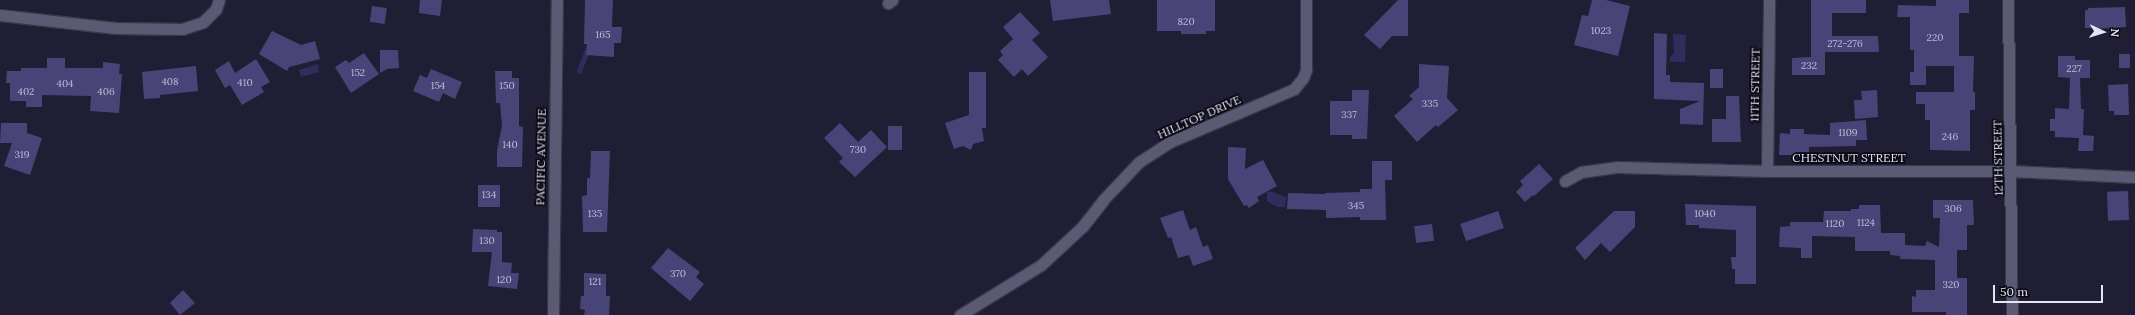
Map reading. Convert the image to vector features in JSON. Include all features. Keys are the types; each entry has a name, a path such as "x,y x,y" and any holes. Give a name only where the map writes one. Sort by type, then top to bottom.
{"street":[{"path":"0,15 115,28 182,29 203,22 216,9 219,0"},
{"name":"PACIFIC AVENUE","path":"553,315 557,0"},
{"name":"HILLTOP DRIVE","path":"960,315 1041,265 1083,226 1103,200 1139,162 1170,142 1294,89 1303,78 1306,70 1306,0"},
{"name":"11TH STREET","path":"1767,171 1769,0"},
{"name":"12TH STREET","path":"2008,0 2012,315"},
{"name":"CHESTNUT STREET","path":"1565,181 1581,172 1618,166 1767,171 2011,171 2135,177"}],"shaded area":[{"path":"1673,34 1686,35 1685,62 1670,62 1670,57 1674,53"},
{"path":"318,64 319,72 301,77 299,70"},
{"path":"1267,192 1272,192 1286,197 1285,207 1278,207 1267,201"}],"building":[{"path":"420,0 442,0 440,16 419,13"},
{"path":"585,0 613,0 612,27 622,27 621,43 614,43 614,57 586,55 587,44 584,44"},
{"path":"1050,0 1109,0 1111,14 1053,21"},
{"path":"1157,0 1215,0 1215,31 1206,31 1206,34 1181,34 1181,31 1157,31"},
{"path":"1398,0 1408,0 1408,36 1392,36 1380,49 1364,35"},
{"path":"1592,0 1606,0 1630,6 1618,56 1574,45 1582,15 1588,16"},
{"path":"1811,0 1866,0 1866,13 1832,13 1832,36 1878,36 1879,52 1825,52 1825,75 1792,75 1792,58 1811,57"},
{"path":"1936,0 1969,0 1969,13 1959,13 1959,56 1974,56 1973,92 1975,92 1975,110 1970,110 1970,151 1930,150 1930,120 1925,120 1925,104 1916,104 1916,92 1954,92 1954,66 1926,66 1926,85 1910,85 1910,72 1914,72 1914,50 1910,50 1910,17 1897,17 1898,5 1936,6"},
{"path":"372,6 387,8 385,24 370,22"},
{"path":"2125,7 2126,27 2094,29 2085,28 2085,10 2088,10 2088,8"},
{"path":"1020,12 1040,33 1032,40 1048,57 1028,76 1022,69 1014,77 998,60 1003,55 1000,51 1013,39 1003,27"},
{"path":"272,31 301,45 315,41 320,59 289,67 287,71 259,54"},
{"path":"1654,33 1667,34 1666,75 1670,75 1670,82 1704,83 1703,125 1680,124 1680,109 1700,101 1654,99"},
{"path":"380,50 398,50 399,68 387,69 380,73"},
{"path":"364,53 379,74 351,93 335,67 346,60 349,63"},
{"path":"2119,54 2130,54 2130,68 2119,68"},
{"path":"2058,56 2075,56 2075,60 2090,60 2090,78 2080,78 2081,109 2084,109 2083,135 2094,136 2093,151 2078,151 2079,138 2055,137 2055,131 2050,131 2050,119 2055,119 2055,108 2069,109 2070,78 2058,77"},
{"path":"47,58 65,58 65,68 103,68 103,62 120,64 119,74 122,74 119,113 90,111 91,96 42,95 42,107 26,107 26,101 10,101 10,83 6,83 7,71 21,71 21,68 47,68"},
{"path":"256,59 270,82 261,87 264,92 242,105 230,85 225,88 215,70 229,61 235,73"},
{"path":"1419,64 1449,66 1447,98 1458,110 1438,127 1436,125 1417,142 1394,116 1413,99 1409,96 1419,87"},
{"path":"196,66 198,91 160,95 160,98 144,99 142,72"},
{"path":"431,69 462,82 455,99 443,93 439,102 413,91 420,75 427,78"},
{"path":"1710,69 1723,69 1723,88 1710,88"},
{"path":"495,71 512,71 512,78 519,78 519,126 523,127 522,167 497,167 497,150 502,126 500,103 496,103"},
{"path":"969,72 986,72 986,128 982,128 984,141 973,144 971,150 963,146 954,149 945,123 969,115"},
{"path":"2128,84 2129,115 2114,115 2114,111 2109,111 2108,85"},
{"path":"1352,90 1369,90 1367,139 1352,139 1352,135 1330,135 1330,101 1352,101"},
{"path":"1877,90 1878,117 1855,119 1854,100 1862,100 1861,91"},
{"path":"1726,96 1739,96 1741,142 1712,142 1712,119 1726,119"},
{"path":"1866,120 1867,140 1856,140 1856,146 1809,147 1809,155 1779,155 1780,133 1790,134 1790,129 1804,129 1804,134 1830,135 1830,123"},
{"path":"1,123 27,123 27,133 42,138 30,175 4,166 12,143 0,143"},
{"path":"840,123 858,142 871,130 887,147 855,177 839,162 843,158 824,138"},
{"path":"888,126 902,126 902,150 888,150"},
{"path":"1228,147 1246,148 1245,169 1263,160 1277,186 1257,197 1259,201 1249,208 1247,205 1244,206 1228,179"},
{"path":"591,151 610,151 607,232 583,232 582,196 587,195 587,178 590,178"},
{"path":"1372,161 1392,161 1392,180 1385,180 1386,220 1360,220 1360,217 1326,218 1326,210 1287,209 1288,193 1326,194 1325,193 1360,192 1360,189 1372,189"},
{"path":"1539,164 1553,179 1525,202 1516,192 1523,185 1520,181"},
{"path":"478,185 500,185 500,207 478,207"},
{"path":"2128,191 2129,220 2108,221 2107,192"},
{"path":"1933,200 1973,200 1974,225 1967,225 1967,250 1957,250 1957,278 1967,278 1967,315 1946,315 1946,312 1912,312 1912,296 1916,297 1916,290 1935,290 1935,260 1900,259 1900,256 1890,255 1890,251 1855,251 1855,237 1812,236 1812,258 1801,258 1801,248 1779,247 1780,227 1790,226 1790,222 1823,222 1824,211 1851,211 1851,209 1859,209 1859,205 1880,205 1881,233 1905,233 1905,245 1925,246 1927,241 1939,247 1940,218 1933,218"},
{"path":"1685,204 1756,206 1756,284 1735,284 1735,269 1732,269 1731,257 1736,257 1736,230 1699,228 1699,225 1686,225"},
{"path":"1183,210 1190,230 1196,227 1203,247 1208,245 1213,259 1193,266 1189,255 1178,258 1171,237 1168,238 1160,218"},
{"path":"1498,211 1504,228 1466,241 1460,224"},
{"path":"1614,211 1635,211 1635,227 1610,252 1601,243 1585,260 1575,248"},
{"path":"1432,224 1434,241 1416,243 1414,226"},
{"path":"473,229 497,230 497,232 502,232 502,262 512,263 511,273 519,273 517,289 488,286 492,252 472,252"},
{"path":"668,248 700,272 696,277 704,284 690,301 651,268"},
{"path":"584,273 606,274 606,296 610,296 609,315 584,315 585,310 580,309 581,296 584,296"},
{"path":"183,290 195,303 180,315 170,303"}],"waterway":[{"path":"579,71 588,47"}]}
